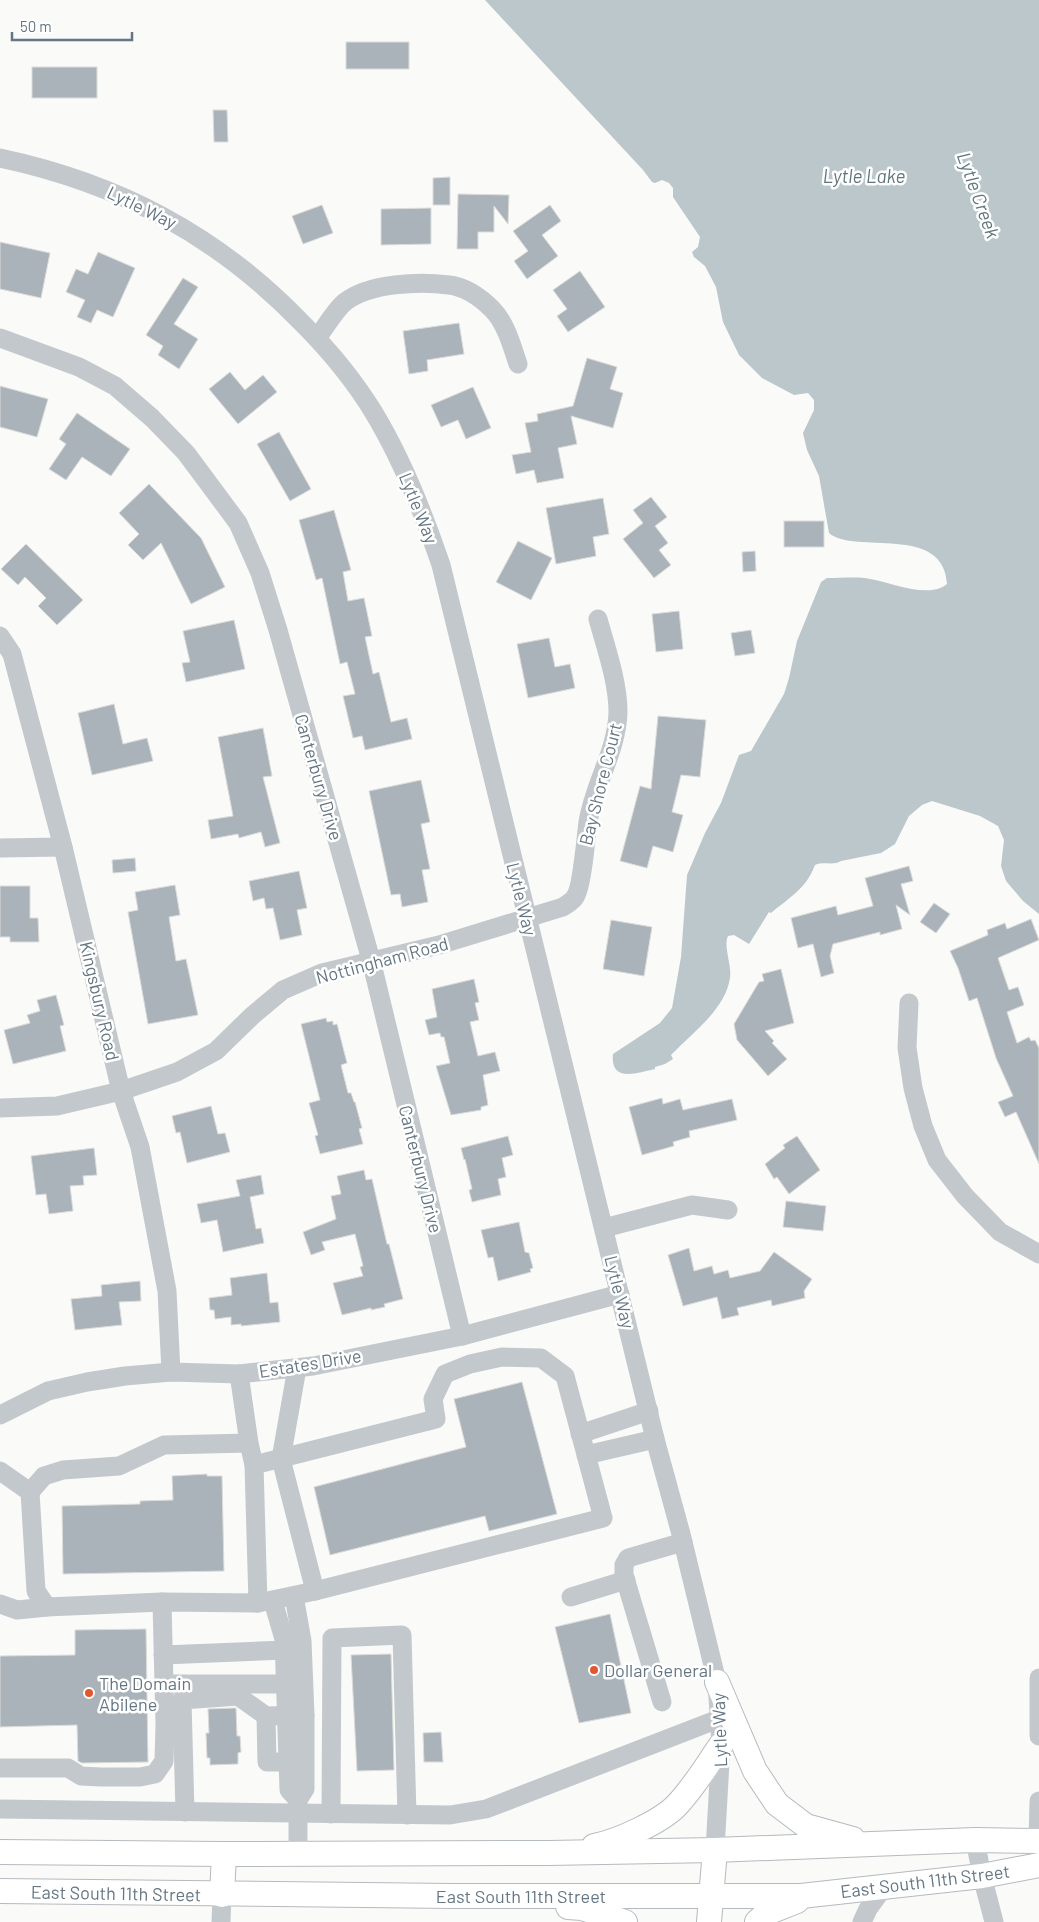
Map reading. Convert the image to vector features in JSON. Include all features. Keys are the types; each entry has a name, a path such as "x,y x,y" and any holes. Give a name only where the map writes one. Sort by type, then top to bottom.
{"main road":[{"path":"717,1682 755,1771 777,1804 806,1826 874,1845"},
{"path":"548,1854 604,1844 650,1824 676,1806 721,1745"},
{"name":"East South 11th Street","path":"0,1852 548,1854 874,1845 975,1840 1038,1841"},
{"path":"709,1922 715,1850"},
{"path":"222,1895 224,1854"},
{"name":"East South 11th Street","path":"0,1892 712,1897 812,1894 982,1876 1039,1865"},
{"path":"757,1922 767,1913 812,1894"},
{"path":"452,1896 582,1908 625,1922"}],"street":[{"name":"Lytle Way","path":"0,158 36,166 90,183 139,204 191,232 249,273 278,298 317,338 345,372 374,412 401,462 423,512 441,565 655,1439 683,1542 717,1682 721,1718 721,1745 715,1850"},
{"path":"317,338 345,302 366,291 388,285 450,285 473,293 493,310 509,336 518,364"},
{"name":"Canterbury Drive","path":"0,338 79,367 115,386 152,418 186,453 238,523 260,573 269,602 371,960 462,1336"},
{"name":"Bay Shore Court","path":"527,919 563,907 576,897 593,800 611,753 618,712 612,672 598,619"},
{"name":"Kingsbury Road","path":"0,636 12,654 63,848 121,1091 140,1147 167,1292 171,1372"},
{"path":"0,848 63,848"},
{"name":"Nottingham Road","path":"0,1108 57,1106 121,1091 177,1072 216,1051 253,1015 283,990 322,973 439,945 527,919"},
{"path":"909,1003 907,1048 913,1088 923,1126 937,1160 965,1196 1000,1232 1039,1254"},
{"path":"604,1228 692,1205 728,1210"},
{"name":"Estates Drive","path":"0,1415 48,1391 125,1376 171,1372 239,1374 296,1368 462,1336 620,1294"},
{"path":"0,1604 17,1610 162,1602 266,1602 602,1518 565,1376 540,1358 502,1357 470,1364 445,1374 433,1399 436,1419 254,1465"},
{"path":"296,1368 281,1459 315,1591"},
{"path":"239,1374 254,1465 266,1602 284,1639 294,1648 296,1715 305,1789 299,1807 298,1854"},
{"path":"580,1434 649,1411"},
{"path":"586,1454 655,1439"},
{"path":"3,1473 44,1476 64,1470 119,1466 164,1446 249,1442"},
{"path":"3,1473 30,1492"},
{"path":"44,1476 30,1492 36,1591 47,1607"},
{"path":"662,1702 626,1580 624,1565 628,1558 683,1542"},
{"path":"571,1597 626,1580"},
{"path":"294,1596 298,1612 294,1648 286,1684 296,1715 288,1762 289,1790 299,1807"},
{"path":"0,1768 68,1768 81,1776 101,1777 140,1777 155,1774 164,1761 162,1602"},
{"path":"331,1814 332,1638 402,1635 407,1815"},
{"path":"163,1655 294,1648"},
{"path":"1039,1678 1039,1736"},
{"path":"164,1684 286,1684"},
{"path":"185,1812 182,1700 238,1696 266,1716 296,1715"},
{"path":"266,1716 267,1762 288,1762"},
{"path":"0,1809 185,1812 299,1807 331,1814 450,1815 486,1809 721,1718"},
{"path":"1038,1841 1039,1801"},
{"path":"975,1840 994,1922"},
{"path":"862,1922 868,1909 884,1886"},
{"path":"221,1922 222,1895"}],"water":[{"name":"Lytle Lake","path":"485,0 1039,0 1039,914 1023,901 1006,881 1001,866 1004,840 998,826 980,816 932,801 922,805 909,816 895,844 881,853 835,863 815,865 802,887 771,913 769,912 749,944 734,935 728,936 726,945 730,978 727,990 715,1011 671,1055 673,1059 655,1067 655,1069 633,1074 620,1073 616,1069 613,1063 613,1054 660,1023 672,1008 681,957 687,875 705,833 721,803 739,755 751,751 784,694 797,641 821,582 827,578 865,578 919,590 939,588 947,584 942,565 931,553 915,547 896,544 841,539 829,533 819,476 807,450 803,433 814,410 814,400 808,393 794,395 762,378 739,355 723,322 716,287 705,266 694,257 692,252 698,247 700,237 673,197 673,188 669,183 662,180 655,183 652,182"}],"building":[{"path":"346,42 409,42 409,69 346,69"},
{"path":"32,67 97,67 97,98 32,98"},
{"path":"213,110 227,110 228,142 214,142"},
{"path":"450,177 450,205 433,205 433,178"},
{"path":"458,194 509,195 508,224 494,206 494,232 478,232 478,249 457,249"},
{"path":"322,205 333,233 303,244 292,216"},
{"path":"550,205 561,221 542,235 558,256 527,279 514,261 528,251 513,231"},
{"path":"431,208 431,244 381,245 381,209"},
{"path":"0,242 50,253 41,298 0,289"},
{"path":"98,252 135,268 113,317 97,310 91,323 77,317 85,300 66,292 76,269 88,274"},
{"path":"580,271 605,307 568,332 557,316 567,309 553,290"},
{"path":"183,278 198,287 174,324 198,339 179,369 158,355 163,346 146,335"},
{"path":"459,323 464,354 427,360 428,371 409,374 403,331"},
{"path":"587,358 617,367 610,389 623,393 613,428 571,416 577,444 558,448 564,478 537,483 534,470 516,474 512,455 531,452 525,423 538,421 537,414 573,406"},
{"path":"230,372 245,390 263,375 277,392 238,424 209,389"},
{"path":"0,386 48,399 37,437 0,427"},
{"path":"473,387 491,428 466,439 458,420 441,427 431,405"},
{"path":"77,413 130,449 111,476 82,457 66,480 49,469 66,444 59,439"},
{"path":"279,432 311,489 290,501 257,444"},
{"path":"149,484 201,538 225,587 191,604 161,543 143,560 128,545 139,534 119,513"},
{"path":"651,497 667,517 655,526 668,543 659,550 671,565 654,578 623,539 643,523 633,510"},
{"path":"603,498 609,534 593,537 596,556 556,564 546,508"},
{"path":"334,510 351,570 343,572 348,601 364,598 372,636 365,637 373,674 379,672 391,722 407,718 412,739 365,750 362,736 353,738 343,696 355,694 347,662 340,664 322,578 316,580 299,520"},
{"path":"784,521 824,521 824,547 784,547"},
{"path":"518,541 552,558 531,600 496,582"},
{"path":"26,544 83,600 57,625 38,606 46,598 25,577 18,585 1,569"},
{"path":"755,551 756,571 743,572 742,552"},
{"path":"679,611 683,649 656,652 652,614"},
{"path":"234,620 245,669 186,682 182,663 190,662 183,631"},
{"path":"751,630 755,653 735,656 731,633"},
{"path":"549,638 555,667 570,664 575,688 528,698 517,644"},
{"path":"114,704 123,744 147,738 153,761 92,775 78,713"},
{"path":"658,716 706,720 700,777 681,775 672,812 683,815 673,852 653,846 647,868 620,861 640,786 651,789"},
{"path":"263,728 272,776 263,777 280,843 265,847 261,832 239,838 238,834 211,839 208,820 233,816 218,737"},
{"path":"421,780 430,822 421,824 430,869 422,870 428,902 402,907 400,894 391,895 369,791"},
{"path":"135,858 136,871 113,873 112,860"},
{"path":"909,866 913,881 901,884 910,915 896,905 902,929 880,935 880,932 833,944 830,956 834,973 821,977 813,944 798,948 791,918 836,906 838,915 873,906 865,878"},
{"path":"299,871 307,908 297,910 302,935 280,940 273,908 266,909 264,898 253,901 249,881"},
{"path":"175,885 180,915 169,917 176,961 186,959 198,1015 148,1024 128,912 138,910 135,892"},
{"path":"0,886 30,886 30,918 38,918 39,942 10,942 10,937 0,937"},
{"path":"934,903 950,914 936,933 920,922"},
{"path":"1031,919 1039,940 998,958 1009,990 1018,987 1024,1005 1007,1012 1017,1043 1029,1037 1031,1041 1035,1040 1039,1048 1039,1164 1016,1112 1005,1117 998,1102 1013,1096 996,1058 977,998 969,1001 950,951 988,935 987,930 1005,923 1007,929"},
{"path":"611,920 652,927 644,976 603,969"},
{"path":"781,969 794,1023 765,1031 774,1041 772,1043 787,1059 768,1076 737,1040 734,1024 759,982 764,981 762,974"},
{"path":"474,979 479,1002 475,1003 479,1020 470,1022 478,1056 495,1052 500,1071 483,1075 488,1105 481,1107 481,1110 451,1115 436,1066 450,1063 444,1037 441,1037 440,1033 429,1035 425,1020 437,1017 432,989"},
{"path":"56,995 64,1025 60,1026 66,1051 13,1064 4,1030 30,1023 27,1015 40,1011 37,1000"},
{"path":"326,1018 327,1022 333,1021 333,1025 337,1024 347,1063 341,1065 348,1093 351,1093 355,1102 362,1128 359,1129 363,1144 320,1154 315,1136 318,1135 309,1103 320,1100 301,1024"},
{"path":"662,1098 663,1104 680,1099 683,1110 732,1099 737,1120 689,1131 690,1137 673,1142 674,1146 642,1155 629,1107"},
{"path":"211,1106 218,1134 225,1133 230,1152 187,1163 180,1132 176,1133 172,1116"},
{"path":"508,1136 513,1155 502,1158 506,1177 498,1179 501,1195 472,1202 469,1190 472,1189 461,1148"},
{"path":"797,1136 820,1170 789,1194 777,1177 774,1179 765,1164 785,1148 783,1145"},
{"path":"94,1148 97,1175 83,1176 84,1185 70,1186 73,1211 49,1214 46,1194 36,1195 31,1156"},
{"path":"364,1170 366,1180 372,1179 387,1244 389,1244 403,1299 384,1304 385,1307 371,1310 371,1308 342,1315 333,1283 363,1276 360,1267 363,1266 355,1234 322,1242 325,1250 311,1255 303,1232 336,1219 331,1196 341,1194 337,1176"},
{"path":"261,1175 264,1194 250,1197 256,1229 261,1228 264,1243 223,1252 217,1220 201,1223 197,1204 240,1196 236,1180"},
{"path":"786,1201 826,1206 823,1231 783,1227"},
{"path":"519,1222 525,1252 529,1253 533,1268 530,1269 531,1272 498,1281 493,1257 488,1258 481,1230"},
{"path":"689,1248 694,1271 712,1266 714,1274 728,1270 730,1278 760,1271 774,1252 812,1279 804,1291 805,1298 772,1306 771,1300 737,1308 739,1315 722,1319 717,1297 683,1306 668,1255"},
{"path":"267,1273 270,1303 278,1302 280,1322 241,1326 241,1324 231,1325 231,1317 215,1319 214,1310 210,1310 209,1298 232,1295 230,1278"},
{"path":"140,1281 141,1301 119,1302 122,1325 75,1330 71,1299 102,1296 101,1285"},
{"path":"522,1382 557,1514 489,1531 485,1516 330,1555 314,1487 466,1447 454,1399"},
{"path":"207,1474 207,1476 222,1476 224,1571 63,1574 62,1506 140,1504 140,1501 173,1500 172,1476"},
{"name":"Dollar General","path":"610,1614 631,1713 579,1723 555,1627"},
{"path":"146,1629 148,1762 82,1763 78,1761 77,1725 0,1727 0,1656 75,1655 75,1630"},
{"path":"391,1654 394,1770 357,1771 351,1655"},
{"path":"236,1708 237,1736 240,1736 241,1752 238,1753 238,1764 210,1765 210,1758 207,1758 206,1733 209,1733 208,1709"},
{"path":"441,1732 443,1762 424,1762 423,1733"}],"place":[{"name":"Dollar General","path":"594,1670"},
{"name":"The Domain Abilene","path":"89,1693"}],"water label":[{"name":"Lytle Creek","path":"979,195"}]}
